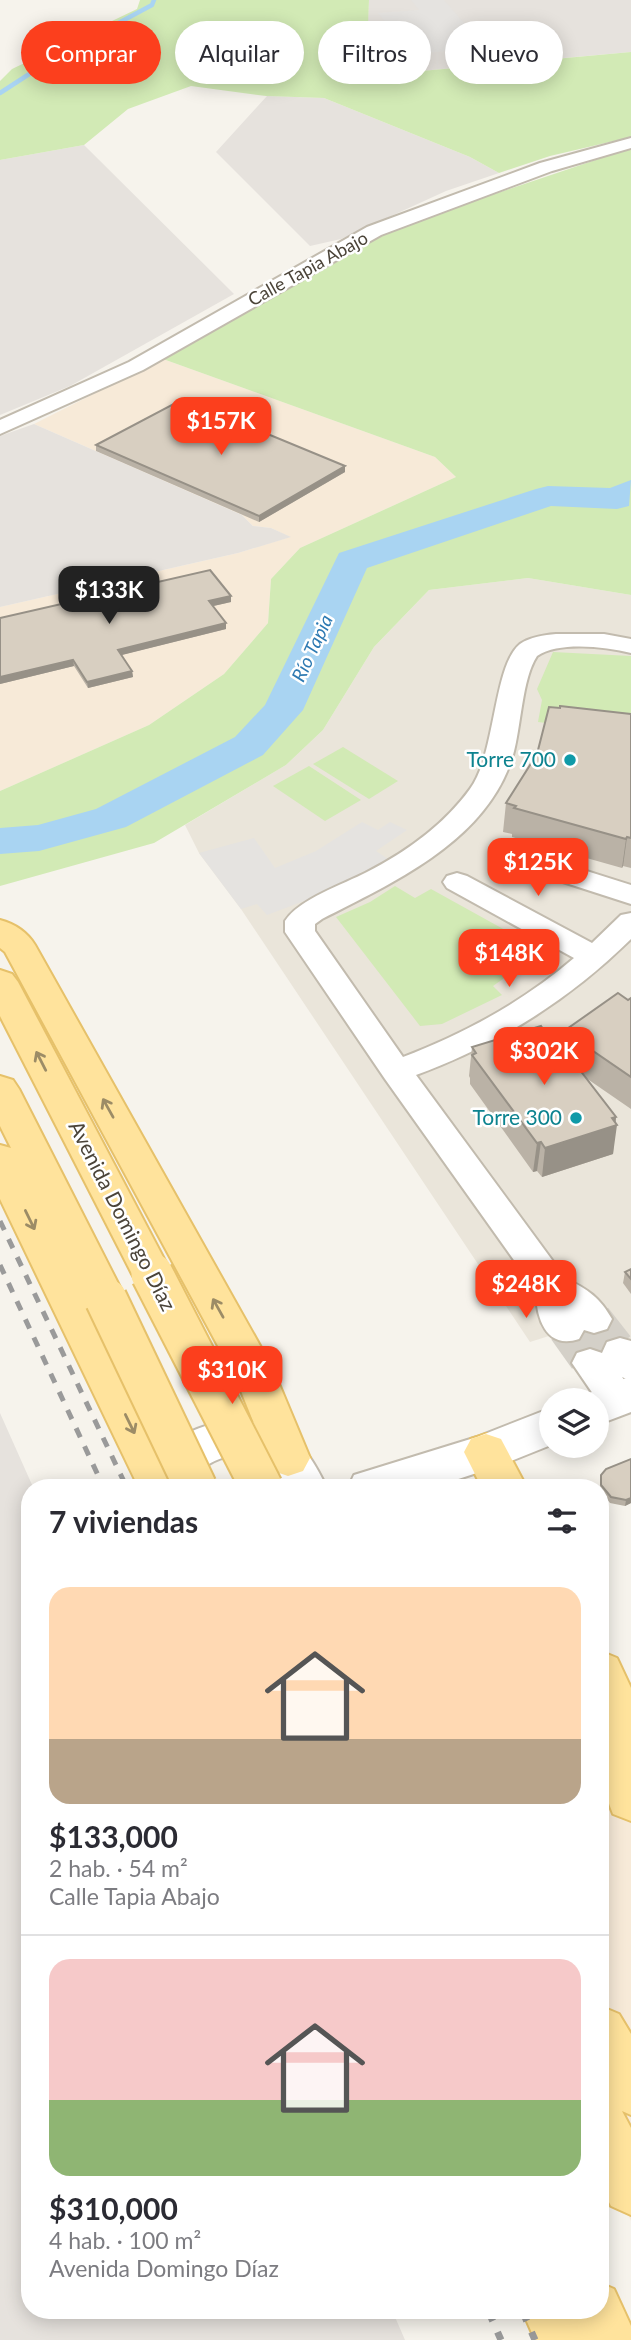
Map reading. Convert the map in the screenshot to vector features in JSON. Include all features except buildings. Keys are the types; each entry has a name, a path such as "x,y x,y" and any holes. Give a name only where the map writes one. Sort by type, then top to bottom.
{"main road":[{"path":"0,931 18,945 257,1379 285,1478"},
{"name":"Avenida Domingo Díaz","path":"0,982 152,1274 285,1478"},
{"path":"0,1089 106,1299 169,1479"},
{"path":"0,1158 168,1479"},
{"path":"609,1691 629,1783"},
{"path":"609,2049 631,2087"},
{"path":"609,2143 631,2186"},
{"path":"556,2319 565,2340"},
{"path":"597,2319 607,2340"}],"street":[{"name":"Calle Tapia Abajo","path":"0,428 136,366 374,231 546,167 631,143"},
{"path":"580,1324 554,1312 554,1289 396,1071 300,932 300,921 312,912 413,860 449,831 481,796 501,754 511,696 524,655 536,646 555,641 615,642 631,646"},
{"path":"517,858 631,895"},
{"path":"457,882 596,958"},
{"path":"396,1071 441,1056 487,1033 550,993 596,958 631,922"},
{"path":"432,1479 495,1470 539,1435"},
{"path":"172,1479 172,1465 191,1448 216,1439 243,1438 268,1444 285,1478"}],"shaded area":[{"path":"369,0 631,0 631,52 563,58 563,21 445,21 445,69 431,70 431,21 368,21"},
{"path":"411,0 444,0 462,21 445,21 445,51 431,52 431,21 384,21 378,13 419,10"},
{"path":"267,96 324,98 470,157 499,173 446,191 341,239 310,246 216,152"},
{"path":"84,145 234,294 70,386 0,415 0,160"},
{"path":"163,359 435,457 456,477 300,548 271,579 268,623 224,674 149,725 0,791 0,607 238,553 290,537 271,528 253,526 242,515 34,424"},
{"path":"34,424 242,515 253,526 271,528 291,537 238,553 0,607 0,436"},
{"path":"528,578 631,595 631,1347 575,1369 552,1335 530,1342 241,909 199,853 185,825 286,765 323,730 374,647 429,590"},
{"path":"362,822 378,830 390,822 407,830 376,851 388,859 317,896 267,915 257,904 241,909 199,853 254,838 275,868 316,851"},
{"path":"0,1413 29,1479 21,1479 21,2319 396,2319 405,2340 0,2340"},
{"path":"631,1682 631,2221 609,2170 609,1683"}],"green space":[{"path":"140,0 369,0 368,21 318,21 318,84 431,84 431,70 445,69 445,84 563,84 563,58 631,52 631,137 550,156 499,173 470,157 324,98 266,96 191,86 128,109 84,145 0,160 0,81 12,69 21,65 21,84 161,84 161,21 112,21 137,9"},
{"path":"631,148 631,595 528,578 429,590 374,647 323,730 286,765 154,843 0,886 0,791 149,725 224,674 268,623 271,579 300,548 456,477 435,457 163,359 359,246 417,220"},
{"path":"553,652 631,656 631,734 538,722 542,700 537,689"},
{"path":"343,747 398,781 369,799 313,764"},
{"path":"309,766 361,800 325,821 273,786"},
{"path":"395,886 415,898 431,889 543,951 493,986 502,995 442,1024 420,1026 336,917 370,902"}],"waterway":[{"path":"0,93 57,56 152,5 154,0"},
{"name":"Río Tapia","path":"0,841 39,838 111,818 249,746 283,710 352,561 548,496 617,499 631,490"}],"tunnel":[{"path":"594,1319 620,1352"},
{"path":"566,1329 590,1363"}],"railway":[{"path":"0,1221 123,1479"},
{"path":"0,1265 100,1479"},
{"path":"492,2319 501,2340"},
{"path":"526,2319 535,2340"}],"place":[{"name":"Torre 700","path":"570,760"},
{"name":"Torre 300","path":"576,1118"}]}
